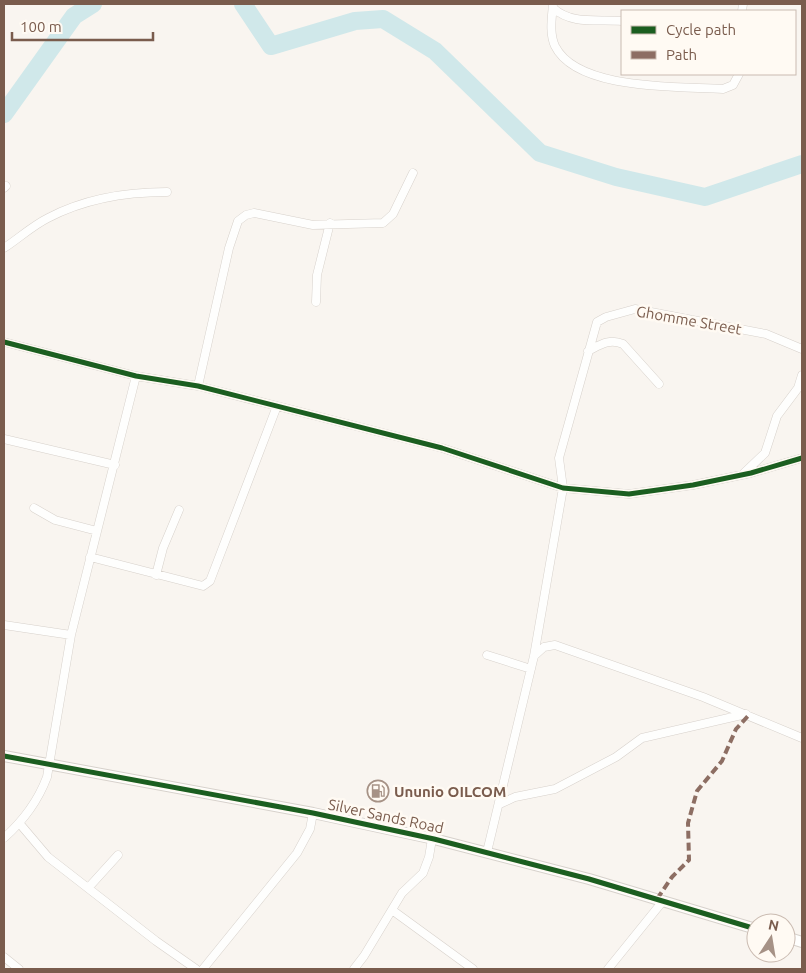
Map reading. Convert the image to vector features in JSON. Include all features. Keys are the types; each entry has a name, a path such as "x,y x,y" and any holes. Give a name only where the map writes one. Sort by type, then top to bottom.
{"street":[{"path":"553,6 563,17 574,20 621,21"},
{"path":"553,6 552,37 555,46 564,59 582,71 607,79 634,83 723,89 733,85 738,75"},
{"path":"198,386 229,248 238,221 254,212 312,225 383,223 393,214 413,173"},
{"path":"4,248 47,218 87,203 137,192 167,192"},
{"path":"316,302 317,275 330,223"},
{"name":"Ghomme Street","path":"487,852 534,656 563,488 560,458 597,322 606,317 635,309 766,334 802,349"},
{"path":"4,342 136,376 198,386 442,448 563,488 629,494 693,485 743,475 802,458"},
{"path":"588,350 606,342 623,344 660,384"},
{"path":"743,475 765,454 777,416 798,388 802,375"},
{"path":"4,838 20,824 42,792 51,763 71,635 136,376"},
{"path":"90,557 203,586 210,581 277,406"},
{"path":"4,439 115,465"},
{"path":"34,508 55,520 97,531"},
{"path":"156,574 179,510"},
{"path":"4,625 71,635"},
{"path":"534,656 544,647 555,645 746,714 802,738"},
{"path":"487,655 531,669"},
{"path":"500,804 515,797 555,789 616,757 642,738 746,714"},
{"name":"Silver Sands Road","path":"4,756 51,763 313,813 432,839 589,879 746,926"},
{"path":"203,969 297,853 310,828 313,813"},
{"path":"20,824 48,857 156,941 196,969"},
{"path":"354,969 408,886 422,873 429,857 432,839"},
{"path":"89,887 118,855"},
{"path":"608,969 664,902"},
{"path":"392,910 473,969"},
{"path":"4,957 19,969"}],"waterway":[{"path":"4,114 74,16 93,4"},
{"path":"243,4 271,46 355,21 383,19 435,51 540,153 616,177 705,197 802,164"}],"marked path":[{"path":"657,899 672,877 689,860 688,823 697,791 722,761 736,729 749,715"}],"cycle path":[{"path":"4,342 136,376 198,386 442,448 563,488 629,494 693,485 751,473 802,458"},
{"path":"4,756 313,813 434,839 589,879 746,926"}],"place":[{"name":"Ununio OILCOM","path":"378,791"}]}
